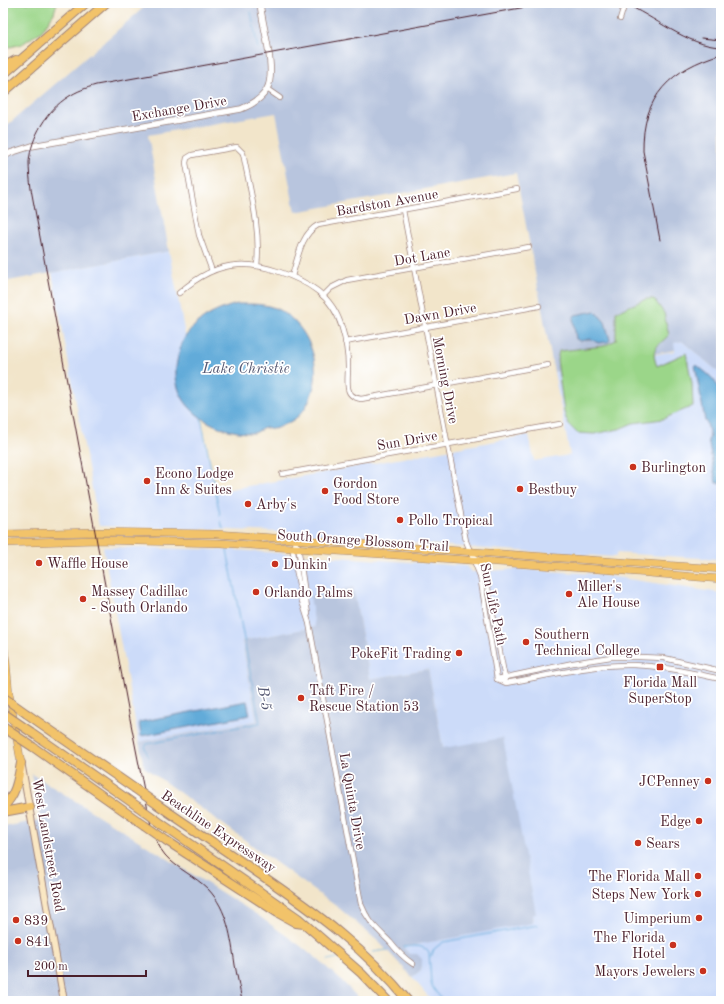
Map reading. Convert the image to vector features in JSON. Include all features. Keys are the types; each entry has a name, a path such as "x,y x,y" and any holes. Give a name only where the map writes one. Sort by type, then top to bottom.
{"highway":[{"path":"3,75 86,3"},
{"path":"3,93 106,3"},
{"path":"3,67 29,52"},
{"name":"Beachline Expressway","path":"6,695 27,714 321,917 364,954 408,1001"},
{"name":"Beachline Expressway","path":"3,713 298,918 334,948 388,1001"},
{"path":"3,727 167,842 278,913 296,923 304,924"},
{"path":"3,731 33,747"},
{"path":"3,807 9,802 14,794 21,763"},
{"path":"3,812 30,807"}],"main road":[{"name":"South Orange Blossom Trail","path":"3,534 150,532 216,534 721,569"},
{"path":"132,540 133,537 150,532"},
{"name":"South Orange Blossom Trail","path":"3,543 91,540 208,542 721,579"},
{"name":"West Landstreet Road","path":"3,642 6,661 6,695"},
{"name":"West Landstreet Road","path":"3,675 30,807 64,1001"}],"street":[{"path":"260,3 271,66 267,89 280,98"},
{"path":"620,19 625,3"},
{"name":"Exchange Drive","path":"3,158 10,153 32,146 241,109 251,105 267,89"},
{"path":"212,271 199,235 186,163 187,158 192,155 237,147 243,153 257,230 259,243 257,266"},
{"name":"Bardston Avenue","path":"292,276 305,237 311,229 318,225 517,189"},
{"name":"Morning Drive","path":"403,210 466,541 470,552"},
{"name":"Dot Lane","path":"323,296 331,288 347,280 529,247"},
{"path":"179,293 191,283 212,271 232,265 244,264 257,266 292,276 314,287 331,304 337,315 342,327 348,359 348,390 351,395 361,399 548,365"},
{"name":"Dawn Drive","path":"345,342 539,306"},
{"name":"Sun Drive","path":"282,474 560,424"},
{"name":"La Quinta Drive","path":"297,539 296,548 303,577 309,623 361,904 366,915 375,928 405,959 414,964"},
{"name":"La Quinta Drive","path":"296,548 293,552 309,623"},
{"name":"Sun Life Path","path":"470,552 477,561 486,578 506,683"},
{"name":"Sun Life Path","path":"477,561 497,679"},
{"path":"298,578 303,577"},
{"path":"488,621 494,621"},
{"path":"497,679 505,676 611,657 664,658 721,671"},
{"path":"497,679 506,683 595,668 626,666 666,668 721,679"}],"shaded area":[{"path":"149,3 721,3 721,374 682,341 674,343 675,350 554,372 516,173 295,212 276,113 148,135 169,251 3,282 3,129"},
{"path":"169,251 215,492 529,435 534,461 570,455 554,372 675,351 673,343 682,341 721,374 721,564 717,564 716,559 616,553 616,557 473,548 302,533 99,526 52,273"},
{"name":"The Florida Mall","path":"103,547 235,550 466,566 472,572 516,569 595,574 721,593 721,1001 432,1001 412,977 421,970 422,966 417,954 409,954 403,947 533,922 532,915 443,748 428,669 370,679 353,587 316,627 242,641 257,721 139,742"},
{"path":"353,587 370,679 428,669 443,748 503,738 536,914 532,915 533,923 403,947 409,954 417,954 422,959 421,970 412,977 380,943 340,909 144,767 139,742 257,721 242,641 315,627 310,596"},
{"path":"32,774 256,914 313,955 344,983 361,1001 3,1001 3,827 40,820"}],"green space":[{"path":"3,3 57,3 54,13 42,31 22,44 10,47 3,46"},
{"path":"646,299 654,299 664,313 669,335 656,348 654,355 657,366 686,353 692,384 693,406 663,419 633,423 619,429 594,434 577,433 568,424 564,412 557,360 559,351 604,346 616,340 616,312"}],"water":[{"name":"Lake Christie","path":"237,304 258,304 269,306 289,316 305,335 314,357 315,381 307,404 298,417 274,429 264,428 254,433 224,429 197,415 187,404 180,392 176,377 177,361 184,339 193,327 204,318 223,308"},
{"path":"595,311 605,322 610,340 608,342 598,343 591,339 580,341 576,339 573,318 575,315"},
{"path":"695,365 713,379 720,392 721,483 716,483 708,439 710,438 707,423 705,421"},
{"path":"247,701 250,715 141,736 139,722"}],"waterway":[{"path":"251,12 258,49"},
{"name":"B-5","path":"201,418 214,483"},
{"name":"B-5","path":"215,489 220,515"},
{"name":"B-5","path":"221,521 223,529"},
{"name":"B-5","path":"148,757 145,747 147,744 260,723 227,550"},
{"path":"431,957 434,949 443,942 538,925"},
{"name":"B-5","path":"404,947 415,946 427,950 429,953 431,983 443,1001"},
{"name":"B-5","path":"373,952 387,950"},
{"name":"B-5","path":"328,960 337,958"}],"railway":[{"path":"242,1001 228,925 220,906 208,889 165,855 152,831 31,189 29,162 33,143 41,125 60,102 75,93 96,85 548,3"},
{"path":"623,3 696,42 721,47"},
{"path":"701,38 721,40"},
{"path":"660,240 643,151 644,132 648,115 654,100 674,77 703,60 721,54"}],"place":[{"name":"Burlington","path":"633,467"},
{"name":"Econo Lodge Inn & Suites","path":"147,481"},
{"name":"Bestbuy","path":"520,489"},
{"name":"Gordon Food Store","path":"325,491"},
{"name":"Arby's","path":"248,504"},
{"name":"Pollo Tropical","path":"400,520"},
{"name":"Waffle House","path":"39,563"},
{"name":"Dunkin'","path":"275,564"},
{"name":"Orlando Palms","path":"256,592"},
{"name":"Miller's Ale House","path":"569,594"},
{"name":"Massey Cadillac - South Orlando","path":"83,599"},
{"name":"Southern Technical College","path":"526,642"},
{"name":"PokeFit Trading","path":"459,653"},
{"name":"Florida Mall SuperStop","path":"660,667"},
{"name":"Taft Fire / Rescue Station 53","path":"301,698"},
{"name":"JCPenney","path":"708,781"},
{"name":"Edge","path":"699,821"},
{"name":"Sears","path":"638,843"},
{"name":"The Florida Mall","path":"698,876"},
{"name":"Steps New York","path":"698,894"},
{"name":"Uimperium","path":"699,918"},
{"name":"839","path":"16,920"},
{"name":"841","path":"18,941"},
{"name":"The Florida Hotel","path":"673,945"},
{"name":"Mayors Jewelers","path":"703,971"}]}
